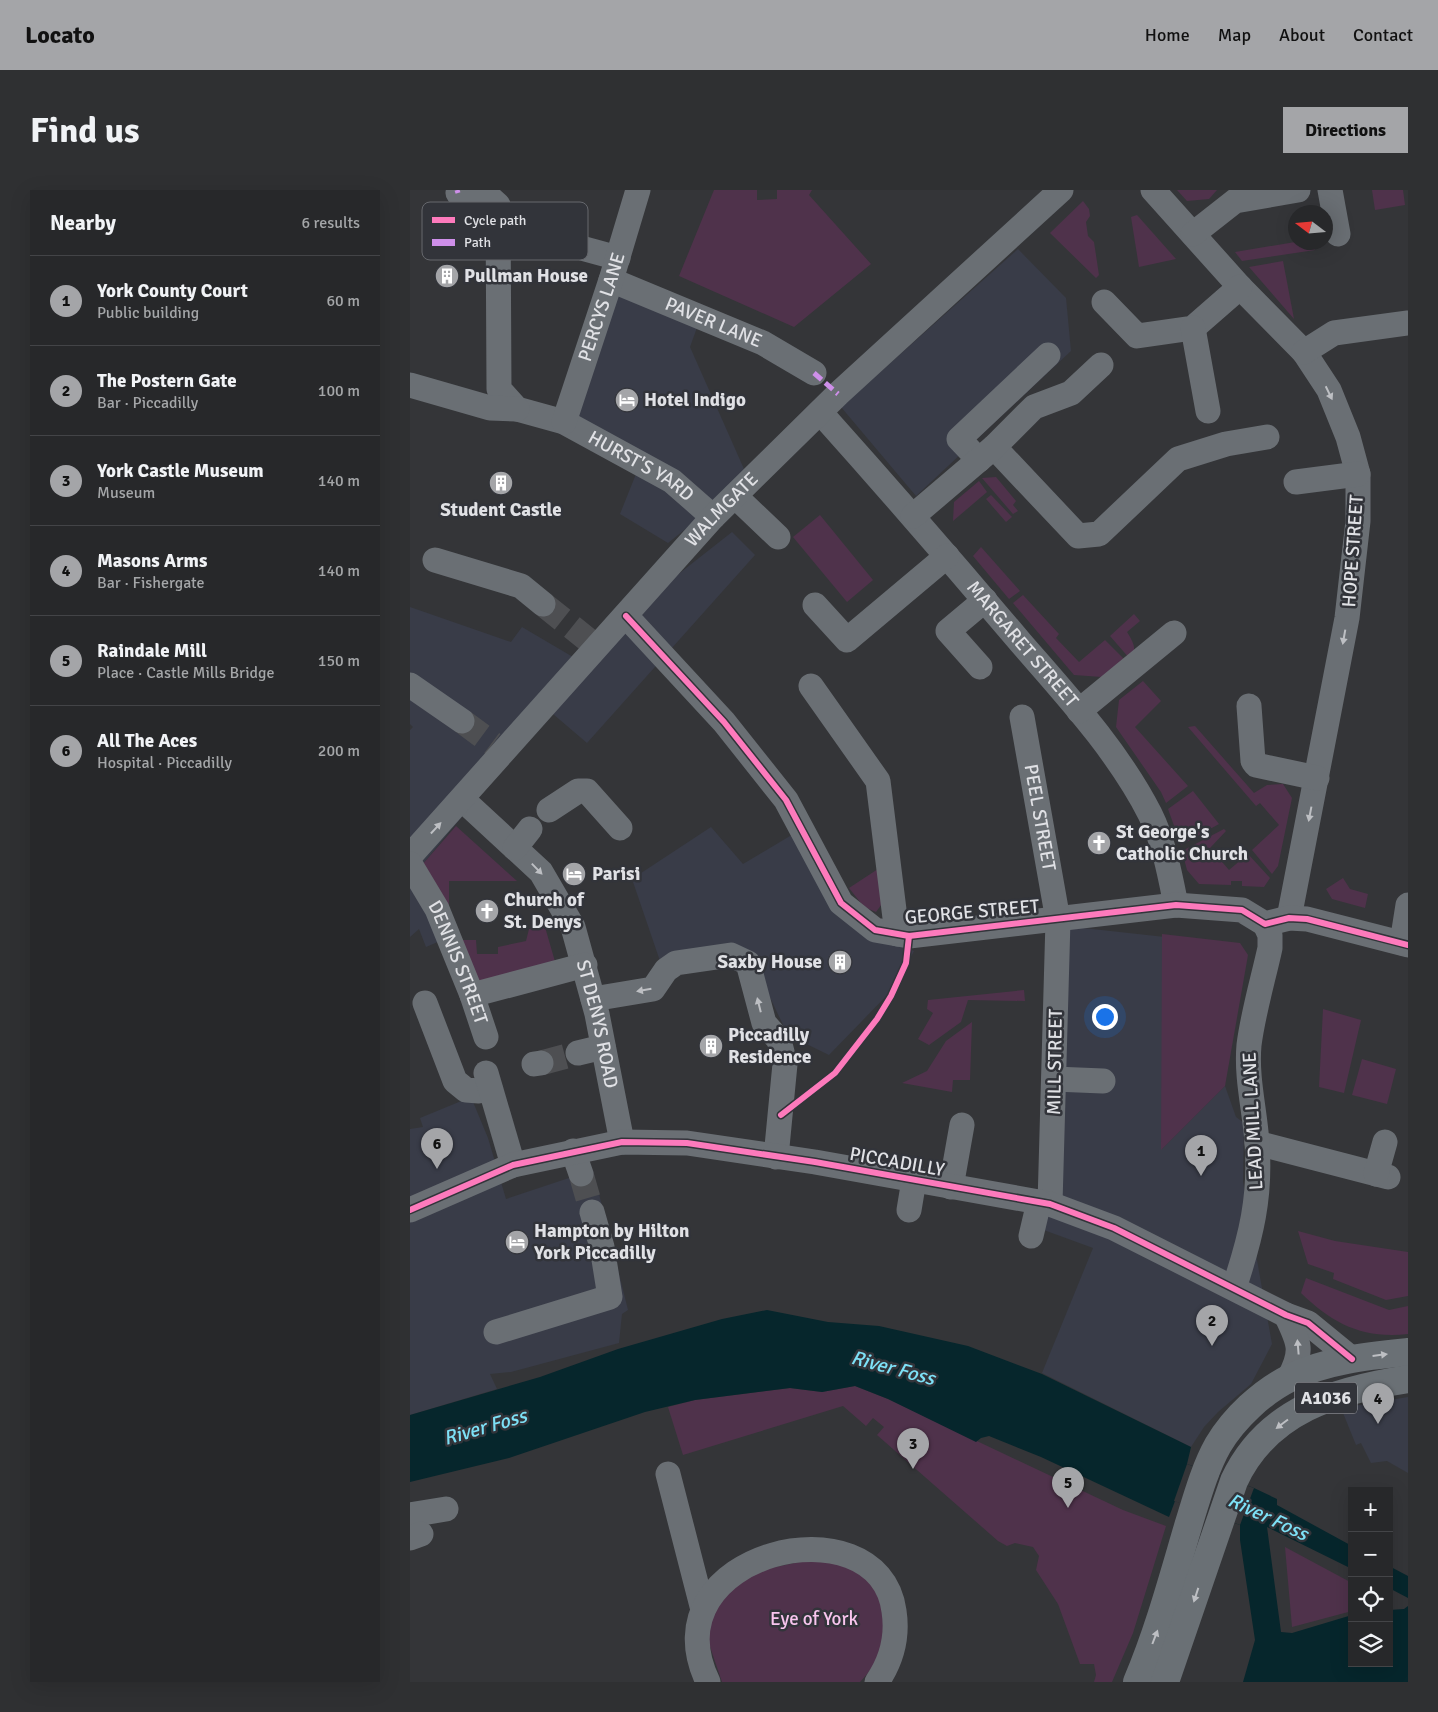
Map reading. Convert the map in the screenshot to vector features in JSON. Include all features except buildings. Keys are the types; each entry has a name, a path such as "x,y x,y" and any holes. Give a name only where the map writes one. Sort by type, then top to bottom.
{"main road":[{"name":"A1036","path":"1136,1682 1158,1627 1207,1471 1218,1444 1247,1408 1289,1378 1330,1363 1408,1352"},
{"name":"A1036","path":"1165,1682 1234,1481 1242,1463 1256,1444 1301,1410 1327,1405 1354,1388 1408,1379"}],"street":[{"name":"PERCYS LANE","path":"564,422 638,190"},
{"name":"WALMGATE","path":"410,856 462,800 498,748 592,644 626,616 713,517 820,412 1061,190"},
{"name":"HOPE STREET","path":"1153,190 1240,287 1304,352 1329,390 1348,437 1358,474 1358,521 1347,618 1289,918"},
{"path":"1193,234 1235,201 1298,190"},
{"path":"1330,190 1338,234"},
{"path":"458,193 488,196 495,202"},
{"name":"PAVER LANE","path":"588,250 614,269 763,343 814,373"},
{"path":"498,260 499,389 517,409"},
{"path":"1104,302 1137,336 1193,328 1240,287"},
{"path":"1304,352 1334,333 1408,323"},
{"path":"1193,328 1208,411"},
{"path":"1048,356 959,439 987,453 1078,536 1099,534 1178,459 1226,444 1266,437"},
{"path":"913,516 987,453 1034,407 1071,393 1101,365"},
{"name":"HURST'S YARD","path":"410,385 490,408 517,409 564,422 672,481 713,517"},
{"name":"MARGARET STREET","path":"820,412 913,516 1079,710 1131,779 1151,816 1167,863 1176,905"},
{"path":"1296,482 1358,474"},
{"path":"734,496 778,538"},
{"path":"815,605 847,640 946,556"},
{"path":"435,560 521,586 543,604"},
{"path":"980,667 948,631 984,600"},
{"name":"GEORGE STREET","path":"626,616 724,722 786,800 841,903 876,930 909,936 1176,905 1242,910 1265,924"},
{"path":"1079,710 1174,633"},
{"path":"410,685 462,720"},
{"path":"811,686 878,781 898,934"},
{"path":"1249,706 1253,761 1256,765 1317,778"},
{"name":"PEEL STREET","path":"1022,717 1058,920"},
{"path":"549,810 578,791 587,791 620,828"},
{"name":"ST DENYS ROAD","path":"462,800 541,872 573,927 593,999 622,1142"},
{"path":"515,848 530,829"},
{"name":"DENNIS STREET","path":"410,864 437,909 472,995 486,1037"},
{"path":"1265,924 1289,918 1307,920 1405,944 1408,905"},
{"name":"MILL STREET","path":"1031,1236 1044,1203 1054,1079 1058,920"},
{"name":"LEAD MILL LANE","path":"1234,1288 1249,1245 1255,1218 1258,1183 1257,1143 1250,1079 1249,1044 1270,948 1270,935 1265,924"},
{"path":"593,999 653,989 654,984 666,970 676,963 731,954 748,962 764,1023 779,1040 785,1064 785,1086 776,1157"},
{"path":"472,995 585,965"},
{"path":"425,1003 455,1081 466,1090 479,1091 488,1080 513,1165"},
{"path":"578,1053 603,1047"},
{"path":"1054,1079 1103,1081"},
{"path":"951,1186 958,1131"},
{"name":"PICCADILLY","path":"410,1210 513,1165 622,1142 687,1143 776,1157 1044,1203 1114,1228 1286,1315 1308,1323 1352,1359"},
{"path":"1257,1143 1382,1176 1385,1142"},
{"path":"573,1151 581,1174"},
{"path":"909,1210 914,1180"},
{"path":"496,1332 610,1297 602,1247 592,1212"},
{"path":"1286,1315 1298,1340 1299,1352 1298,1362 1289,1378"},
{"path":"668,1474 703,1610"},
{"path":"414,1529 446,1509"},
{"path":"698,1682 698,1634 703,1610 714,1589 731,1574 751,1563 802,1549 825,1548 849,1555 870,1567 884,1583 893,1603 896,1625 894,1647 877,1682"},
{"path":"698,1634 701,1662 708,1682"}],"shaded area":[{"path":"1018,249 1066,298 1071,351 916,496 841,407"},
{"path":"614,288 699,322 690,347 744,469 713,507 668,543 620,514 638,469 558,426"},
{"path":"732,532 755,555 587,743 553,714 475,801 421,866 440,941 426,947 419,929 410,937 410,730 413,727 410,724 410,607 511,642 522,627 573,657"},
{"path":"711,827 743,864 795,833 864,932 914,951 896,986 829,1055 788,1035 749,954 660,961 632,879"},
{"path":"1065,926 1165,937 1162,1149 1225,1086 1236,1117 1244,1123 1243,1182 1272,1344 1251,1384 1218,1412 1204,1427 1191,1447 1042,1373 1093,1248 1041,1229"},
{"path":"471,1097 488,1138 506,1199 593,1170 628,1310 622,1314 619,1343 511,1372 490,1374 497,1389 410,1415 410,1129 423,1127 420,1118"},
{"path":"1408,1397 1408,1473 1387,1461 1371,1463 1361,1443 1356,1445 1341,1408"}],"green space":[{"path":"714,190 757,190 757,200 777,199 777,190 812,190 809,195 871,264 794,327 679,276"},
{"path":"1177,190 1217,190 1209,199 1187,201"},
{"path":"1372,190 1403,190 1405,205 1375,210"},
{"path":"1083,201 1089,209 1090,216 1086,222 1088,236 1094,242 1099,275 1096,278 1050,233"},
{"path":"1137,215 1176,259 1139,267 1131,217"},
{"path":"1288,243 1288,250 1315,250 1242,261 1235,252"},
{"path":"1283,261 1294,319 1249,267"},
{"path":"996,477 1016,501 1013,505 1018,511 1013,514 982,478"},
{"path":"979,481 987,492 953,521 954,502"},
{"path":"991,495 1012,517 1006,522 986,499"},
{"path":"820,515 873,580 847,602 793,537"},
{"path":"981,547 1020,591 1009,599 973,556"},
{"path":"1023,595 1059,634 1056,638 1079,662 1105,640 1126,661 1102,677 1074,675 1013,603"},
{"path":"1134,614 1140,621 1127,632 1133,642 1134,649 1130,659 1110,636"},
{"path":"1143,681 1161,701 1135,727 1188,786 1166,803 1161,792 1116,727 1119,700"},
{"path":"1195,726 1254,793 1267,785 1283,784 1292,798 1278,866 1272,874 1252,850 1279,825 1260,803 1256,806 1188,727"},
{"path":"1193,791 1219,824 1181,845 1168,809"},
{"path":"456,826 517,881 449,881 449,921 421,866"},
{"path":"1224,829 1226,831 1210,848 1229,870 1248,854 1270,878 1264,887 1242,886 1242,881 1231,881 1231,885 1199,884 1187,870 1182,851"},
{"path":"878,869 884,901 876,912 864,907 849,888"},
{"path":"1343,878 1350,889 1368,894 1365,908 1332,899 1326,889"},
{"path":"545,927 556,965 477,986 455,940 476,940 477,954 498,954 498,947 526,941 529,929"},
{"path":"1162,934 1240,943 1248,955 1225,1086 1161,1150"},
{"path":"1024,990 1025,1001 968,1000 961,1022 929,1045 918,1039 933,1013 927,1009 928,1000"},
{"path":"1323,1009 1361,1020 1344,1093 1319,1087"},
{"path":"972,1022 970,1080 953,1080 952,1092 902,1083 927,1071 946,1041"},
{"path":"1362,1059 1396,1069 1387,1104 1352,1095"},
{"path":"1298,1231 1335,1241 1408,1252 1408,1296 1386,1300 1333,1279 1334,1273 1308,1264"},
{"path":"1306,1278 1389,1310 1408,1306 1408,1334 1377,1334 1350,1327 1337,1321 1301,1293"},
{"path":"855,1386 888,1399 1123,1510 1166,1526 1133,1633 1112,1682 1094,1682 1096,1675 1094,1664 1080,1664 1058,1604 1036,1570 1039,1556 1033,1547 1015,1543 1007,1546 998,1541 877,1435 884,1427 873,1418 866,1426 843,1406 683,1455 668,1407 695,1400 790,1388 822,1392"},
{"path":"1285,1547 1348,1581 1348,1612 1292,1627"},
{"name":"Eye of York","path":"829,1556 854,1567 867,1576 880,1599 884,1620 883,1647 877,1661 867,1674 860,1682 722,1682 707,1638 710,1610 746,1573"}],"water":[{"name":"River Foss","path":"767,1310 828,1322 879,1326 968,1346 1042,1374 1191,1447 1187,1464 1254,1488 1277,1499 1277,1505 1348,1544 1348,1567 1267,1527 1281,1632 1292,1633 1348,1616 1348,1667 1393,1667 1393,1610 1404,1609 1408,1606 1408,1682 1243,1682 1255,1640 1240,1540 1240,1525 1175,1501 1169,1517 1041,1457 989,1436 981,1438 976,1442 888,1399 855,1386 822,1392 790,1388 695,1400 645,1412 509,1458 410,1482 410,1415 540,1377 618,1349 722,1319"},
{"path":"1393,1568 1408,1576 1408,1598 1393,1590"}],"pier":[{"path":"1187,1464 1254,1488 1240,1525 1174,1501"}],"tunnel":[{"path":"543,604 588,640"},
{"path":"462,721 493,744"},
{"path":"541,1063 578,1053"},
{"path":"581,1174 592,1212"}],"marked path":[{"path":"814,373 838,394"}],"cycle path":[{"path":"626,616 724,722 786,800 841,903 875,930 909,936 1176,905 1242,910 1265,924 1289,918 1307,919 1408,945"},
{"path":"781,1115 835,1073 877,1019 891,996 906,963 909,936"},
{"path":"410,1210 513,1165 622,1142 687,1143 815,1162 1050,1204 1114,1228 1286,1315 1308,1323 1352,1359"}],"place":[{"name":"Pullman House","path":"447,276"},
{"name":"Hotel Indigo","path":"627,400"},
{"name":"Student Castle","path":"501,483"},
{"name":"St George's Catholic Church","path":"1099,843"},
{"name":"Parisi","path":"574,874"},
{"name":"Church of St. Denys","path":"487,911"},
{"name":"Saxby House","path":"840,962"},
{"name":"Piccadilly Residence","path":"711,1046"},
{"name":"All The Aces","path":"437,1169"},
{"name":"York County Court","path":"1201,1176"},
{"name":"Hampton by Hilton York Piccadilly","path":"517,1242"},
{"name":"The Postern Gate","path":"1212,1346"},
{"name":"Masons Arms","path":"1378,1424"},
{"name":"York Castle Museum","path":"913,1469"},
{"name":"Raindale Mill","path":"1068,1508"}]}
